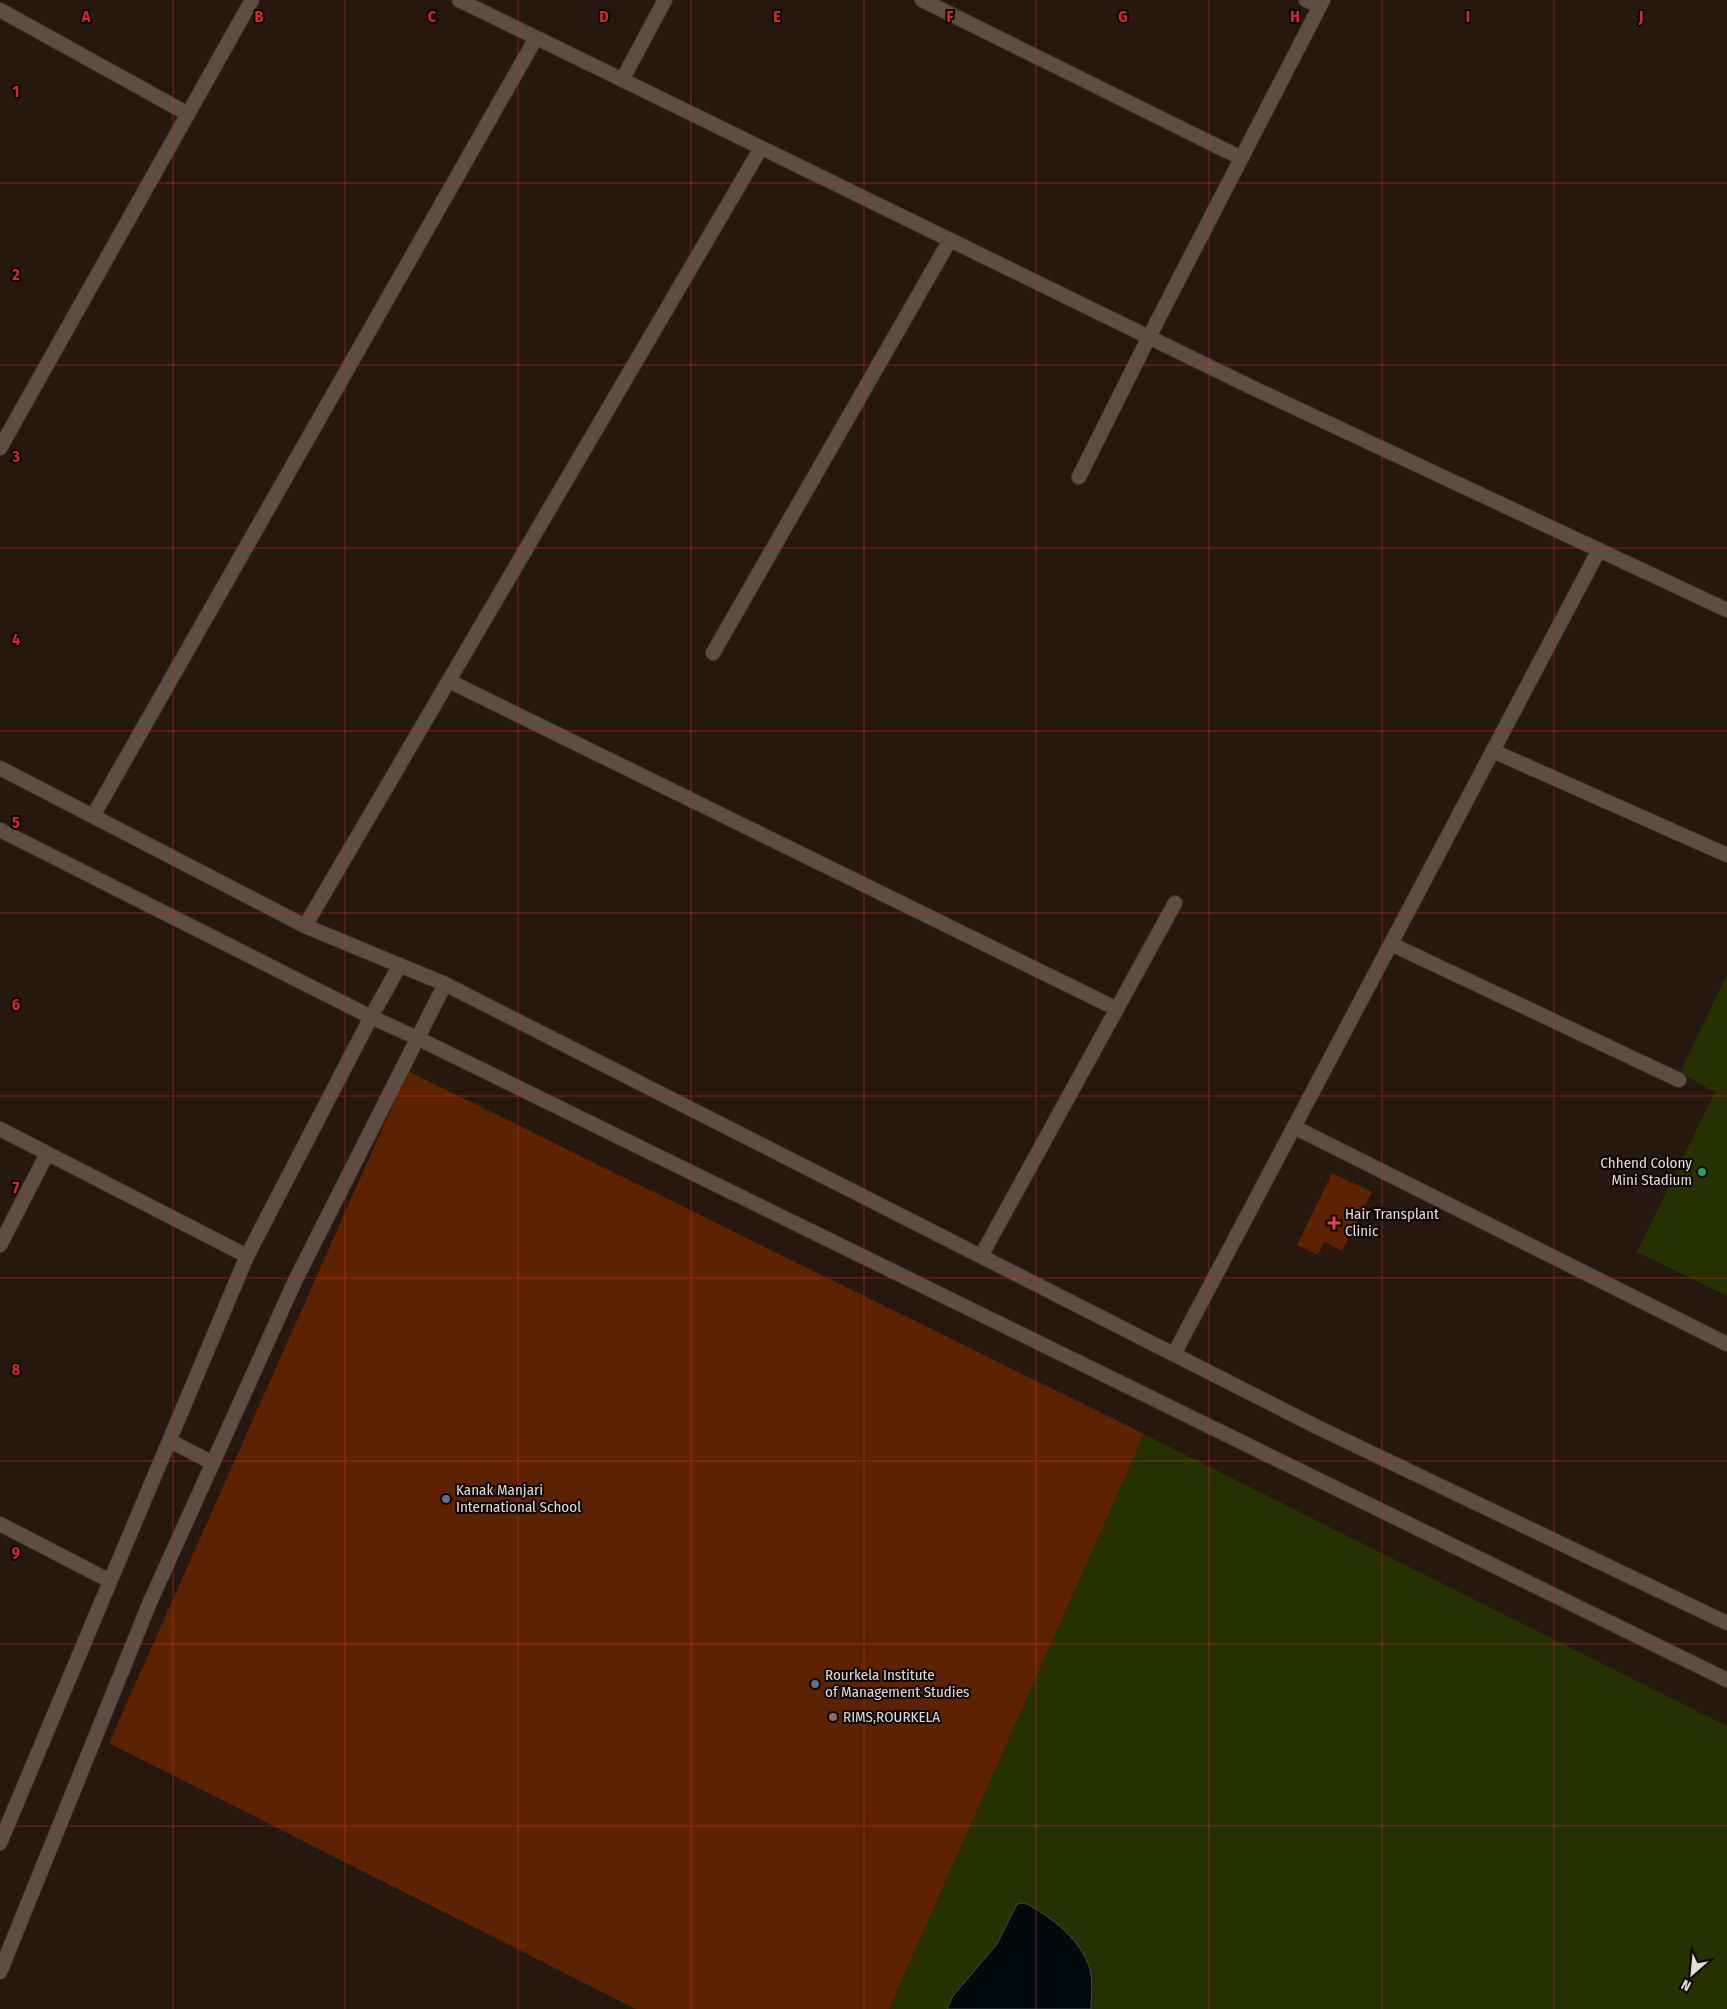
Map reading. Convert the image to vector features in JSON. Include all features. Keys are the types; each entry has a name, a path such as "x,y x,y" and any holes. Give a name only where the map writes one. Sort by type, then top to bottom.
{"street":[{"path":"0,448 252,0"},
{"path":"459,0 1251,387 1727,610"},
{"path":"622,80 665,0"},
{"path":"922,0 1241,158"},
{"path":"1080,477 1149,337 1321,3 1306,0"},
{"path":"2,15 188,114"},
{"path":"93,816 536,38"},
{"path":"305,926 761,148"},
{"path":"714,653 950,240"},
{"path":"1174,1354 1599,550"},
{"path":"449,680 1117,1009"},
{"path":"1493,751 1727,855"},
{"path":"0,768 305,926 445,984 1326,1431 1727,1623"},
{"path":"0,830 371,1018 417,1038 1727,1680"},
{"path":"982,1256 1175,903"},
{"path":"1391,944 1679,1080"},
{"path":"0,1843 247,1256 400,965"},
{"path":"0,1972 150,1602 295,1281 445,984"},
{"path":"1294,1127 1727,1344"},
{"path":"0,1129 247,1256"},
{"path":"0,1245 47,1154"},
{"path":"170,1441 213,1463"},
{"path":"0,1524 110,1581"}],"green space":[{"name":"Chhend Colony Mini Stadium","path":"1727,975 1727,1296 1637,1252 1715,1092 1680,1073"},
{"path":"1144,1434 1727,1726 1727,2009 889,2009"}],"shaded area":[{"path":"1025,1903 1055,1922 1073,1939 1080,1949 1086,1959 1091,1975 1091,2009 947,2009 953,1996 997,1944 1017,1904"}],"building":[{"path":"408,1071 1144,1434 889,2009 636,2009 109,1743"},
{"path":"1332,1173 1372,1192 1342,1251 1324,1242 1318,1255 1297,1245"}],"place":[{"name":"Chhend Colony Mini Stadium","path":"1702,1172"},
{"name":"Hair Transplant Clinic","path":"1334,1223"},
{"name":"Kanak Manjari International School","path":"446,1499"},
{"name":"Rourkela Institute of Management Studies","path":"815,1684"},
{"name":"RIMS,ROURKELA","path":"833,1717"}]}
